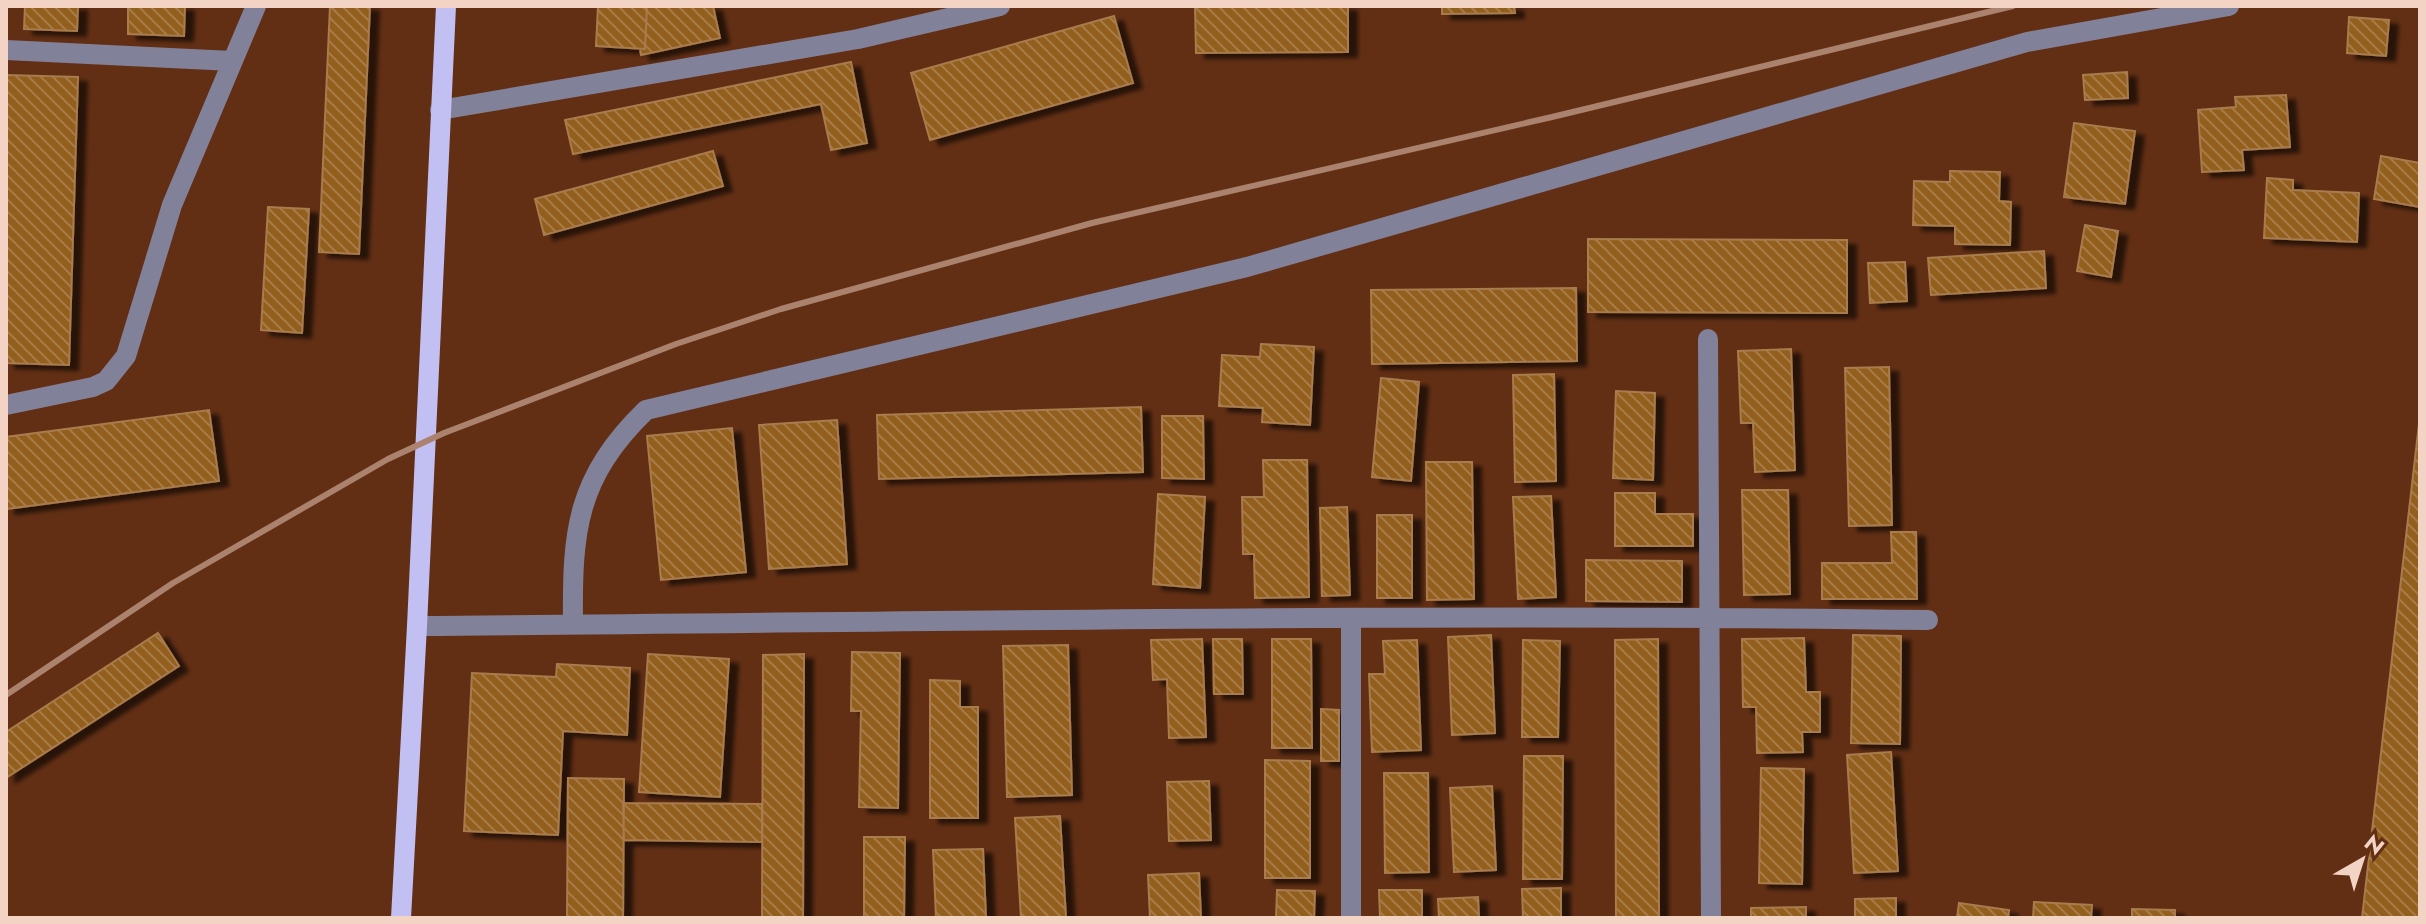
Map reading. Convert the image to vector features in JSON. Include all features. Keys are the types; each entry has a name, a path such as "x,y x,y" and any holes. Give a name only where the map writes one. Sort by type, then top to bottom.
{"main road":[{"path":"401,918 446,6"}],"street":[{"path":"6,405 93,387 106,381 126,356 172,205 256,6"},
{"path":"440,110 858,39 1000,6"},
{"path":"573,624 573,563 583,506 591,482 623,433 646,410 1247,267 2027,42 2229,6"},
{"path":"6,50 232,61"},
{"path":"1708,339 1711,918"},
{"path":"1351,618 1351,918"},
{"path":"417,626 1351,618 1928,620"}],"building":[{"path":"25,6 78,6 77,31 24,29"},
{"path":"128,6 185,6 184,36 128,34"},
{"path":"330,6 370,6 359,254 319,252"},
{"path":"598,6 647,6 645,49 596,46"},
{"path":"647,6 713,6 720,38 641,55 640,49 645,49"},
{"path":"1195,6 1348,6 1348,52 1196,53"},
{"path":"1442,6 1514,6 1515,13 1442,14"},
{"path":"1114,16 1133,83 930,140 911,73"},
{"path":"2349,17 2389,20 2386,56 2347,53"},
{"path":"851,62 867,143 831,150 821,104 573,154 565,120"},
{"path":"2127,72 2128,98 2085,100 2083,75"},
{"path":"6,75 78,77 69,365 6,363"},
{"path":"2286,95 2290,147 2242,150 2244,170 2202,172 2198,110 2236,107 2235,97"},
{"path":"2074,123 2135,131 2125,204 2064,197"},
{"path":"713,151 723,186 544,235 535,199"},
{"path":"2381,156 2420,163 2420,207 2374,199"},
{"path":"1950,171 2000,172 1999,201 2011,202 2010,245 1955,244 1955,226 1913,225 1914,181 1950,182"},
{"path":"2267,178 2293,180 2293,190 2359,193 2357,242 2264,238"},
{"path":"268,207 309,209 302,333 261,330"},
{"path":"2085,225 2118,231 2111,277 2077,271"},
{"path":"1588,239 1847,240 1847,313 1588,312"},
{"path":"2044,251 2046,288 1931,295 1928,258"},
{"path":"1905,262 1907,301 1870,303 1868,263"},
{"path":"1576,288 1577,361 1372,364 1371,290"},
{"path":"1261,344 1314,347 1310,425 1262,422 1263,408 1219,406 1222,355 1260,357"},
{"path":"1791,349 1795,470 1755,472 1753,423 1741,423 1738,351"},
{"path":"1889,367 1892,525 1849,526 1845,368"},
{"path":"1554,374 1556,481 1515,482 1513,375"},
{"path":"1381,378 1419,382 1411,481 1372,477"},
{"path":"1616,391 1655,393 1653,480 1613,478"},
{"path":"1141,407 1143,472 879,479 877,415"},
{"path":"209,410 219,481 6,509 6,437"},
{"path":"2420,415 2420,918 2362,918"},
{"path":"1162,416 1203,416 1204,479 1162,478"},
{"path":"837,420 847,564 769,569 759,425"},
{"path":"732,428 746,572 661,580 647,436"},
{"path":"1263,460 1307,460 1309,597 1255,598 1254,554 1243,554 1242,497 1264,497"},
{"path":"1426,462 1472,462 1474,599 1427,600"},
{"path":"1742,490 1788,490 1790,594 1744,595"},
{"path":"1615,493 1655,493 1655,514 1693,514 1693,546 1615,546"},
{"path":"1158,494 1205,497 1200,588 1153,584"},
{"path":"1551,496 1556,597 1518,599 1513,497"},
{"path":"1347,507 1350,595 1322,596 1320,508"},
{"path":"1377,515 1412,515 1412,598 1377,598"},
{"path":"1891,532 1916,532 1917,599 1822,599 1822,563 1892,563"},
{"path":"1586,560 1682,561 1682,602 1586,601"},
{"path":"158,633 179,666 6,778 6,732"},
{"path":"1491,635 1495,733 1452,735 1448,637"},
{"path":"1853,635 1901,636 1900,744 1851,743"},
{"path":"1804,638 1806,692 1820,692 1820,732 1802,732 1803,752 1757,753 1756,707 1743,707 1742,639"},
{"path":"1202,639 1206,737 1169,738 1167,679 1153,680 1151,640"},
{"path":"1213,639 1242,639 1243,694 1214,694"},
{"path":"1272,639 1311,639 1312,748 1272,748"},
{"path":"1658,639 1659,918 1616,918 1615,640"},
{"path":"1417,640 1421,750 1372,752 1369,674 1385,674 1383,641"},
{"path":"1523,640 1560,641 1558,737 1522,737"},
{"path":"1068,645 1072,795 1007,797 1003,646"},
{"path":"852,652 900,653 898,808 859,807 861,711 851,711"},
{"path":"648,654 729,659 720,797 639,792"},
{"path":"804,654 803,918 762,918 763,655"},
{"path":"557,664 630,668 627,735 563,731 558,835 464,831 472,673 556,677"},
{"path":"930,680 960,681 960,707 978,707 978,818 930,818"},
{"path":"1321,709 1339,710 1339,761 1321,761"},
{"path":"1891,752 1898,871 1854,873 1847,755"},
{"path":"1524,756 1563,756 1562,879 1523,879"},
{"path":"1265,760 1310,761 1310,878 1265,878"},
{"path":"1761,768 1804,769 1802,884 1759,883"},
{"path":"1384,773 1428,773 1429,872 1385,873"},
{"path":"568,778 624,779 623,918 567,918"},
{"path":"1209,781 1211,840 1169,841 1167,782"},
{"path":"1492,786 1496,870 1454,872 1450,788"},
{"path":"623,803 762,804 762,842 624,840"},
{"path":"1060,816 1066,918 1021,918 1015,818"},
{"path":"864,837 905,837 904,918 864,918"},
{"path":"983,849 986,918 936,918 933,850"},
{"path":"1199,873 1201,918 1150,918 1148,875"},
{"path":"1561,888 1561,918 1523,918 1522,889"},
{"path":"1277,890 1315,891 1314,918 1276,918"},
{"path":"1379,890 1422,890 1422,918 1380,918"},
{"path":"1478,897 1479,918 1439,918 1438,899"},
{"path":"1896,898 1896,918 1855,918 1855,899"},
{"path":"2034,902 2092,905 2091,918 2033,918"},
{"path":"1959,903 2009,910 2008,918 1957,918"},
{"path":"1806,907 1806,918 1751,918 1751,908"},
{"path":"2132,909 2175,910 2175,918 2132,918"}],"railway":[{"path":"6,695 173,583 388,459 444,433 676,344 781,309 1092,223 2013,6"}]}
